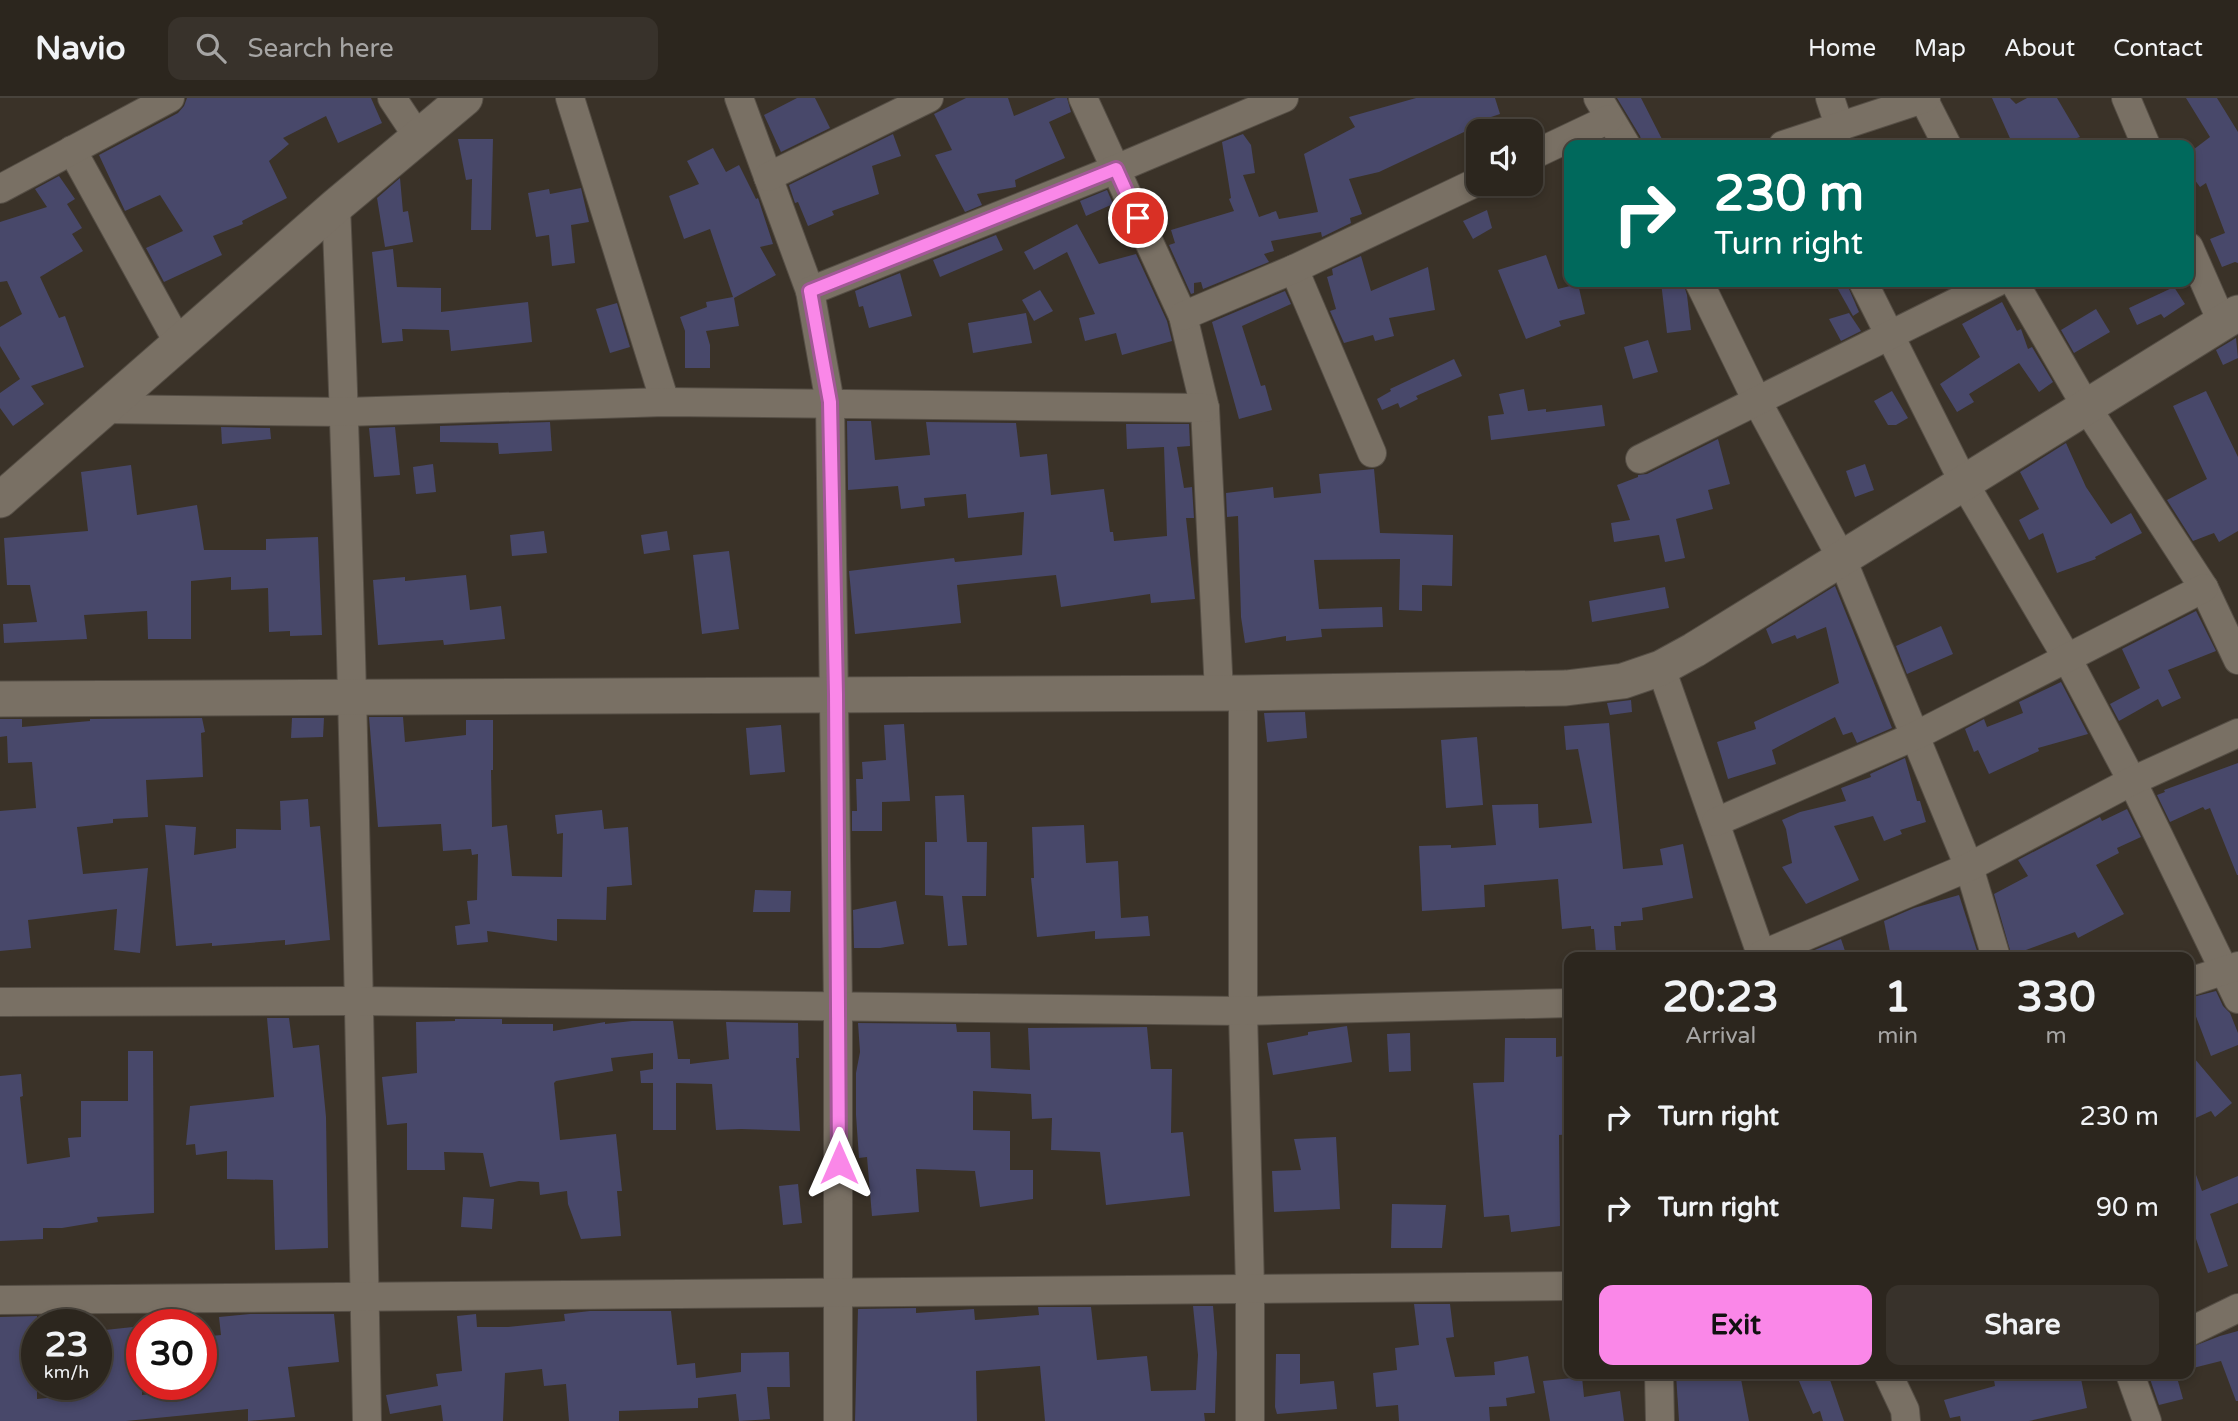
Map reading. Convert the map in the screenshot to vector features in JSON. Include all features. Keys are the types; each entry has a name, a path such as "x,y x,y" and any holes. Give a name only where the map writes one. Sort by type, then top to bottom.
{"street":[{"path":"0,188 170,98"},
{"path":"392,98 418,137"},
{"path":"0,500 101,409 465,98"},
{"path":"570,98 665,402"},
{"path":"738,98 810,291 830,402 836,694 840,1293 838,1421"},
{"path":"768,177 929,98"},
{"path":"1083,98 1183,316 1205,408 1231,692 1243,1011 1250,1288 1250,1421"},
{"path":"810,291 1116,169 1284,98"},
{"path":"1829,98 1840,128"},
{"path":"2126,98 2144,140"},
{"path":"1804,140 1925,99 1945,140"},
{"path":"1543,148 1604,108 1623,140"},
{"path":"72,150 179,344"},
{"path":"1183,316 1294,270 1466,187"},
{"path":"336,206 345,412 367,1421"},
{"path":"0,699 1231,692 1566,688 1623,681 1661,668 2087,408 2230,317 2194,256"},
{"path":"1294,270 1372,453"},
{"path":"1701,287 1758,401 1842,559 1969,867 1994,952"},
{"path":"1866,287 1964,483 2067,658 2232,969 2238,999"},
{"path":"1640,459 1987,287"},
{"path":"2017,287 2087,408 2204,588 2238,660"},
{"path":"101,409 345,412 665,402 1205,408"},
{"path":"1716,822 1915,736 2204,588"},
{"path":"1661,668 1761,952"},
{"path":"1771,952 1969,867 2132,781 2238,733"},
{"path":"2194,980 2232,969"},
{"path":"0,1002 358,1001 1243,1011 1564,1003"},
{"path":"0,1300 1564,1286"},
{"path":"2194,1330 2238,1308"},
{"path":"1660,1379 1660,1421"},
{"path":"1890,1379 1905,1410 1906,1421"},
{"path":"2132,1379 2147,1421"}],"building":[{"path":"187,98 371,98 382,123 338,143 326,116 283,138 289,144 269,161 287,198 242,221 243,224 213,236 222,255 164,282 146,248 183,231 160,195 125,211 99,155 178,113"},
{"path":"797,98 815,98 830,128 781,152 764,115"},
{"path":"966,98 1008,98 1014,116 1056,98 1067,98 1071,112 1049,122 1065,158 1015,180 1016,187 977,194 982,205 965,212 935,155 952,150 934,114"},
{"path":"1416,98 1495,98 1500,114 1485,119 1466,119 1466,136 1464,132 1379,172 1349,179 1362,214 1350,218 1351,223 1322,237 1321,232 1271,241 1274,251 1264,254 1269,262 1203,289 1201,282 1194,283 1194,293 1191,294 1169,245 1175,243 1171,230 1234,211 1229,199 1231,198 1222,142 1243,134 1251,145 1255,173 1243,175 1259,217 1276,211 1279,219 1318,212 1304,154 1355,127 1349,117"},
{"path":"1617,98 1641,98 1662,140 1641,140"},
{"path":"1992,98 2010,98 2016,104 2027,98 2057,98 2080,137 2071,140 2011,140"},
{"path":"2186,98 2217,98 2238,132 2238,263 2222,267 2210,239 2225,233 2206,183 2200,187 2194,179 2194,149 2210,137"},
{"path":"893,134 901,156 872,166 879,194 832,211 834,215 808,226 798,202 795,203 789,185"},
{"path":"458,139 493,139 491,230 471,230 472,179 466,180"},
{"path":"713,148 726,172 739,165 756,199 758,198 773,244 760,247 776,275 734,298 739,326 706,331 710,345 710,368 685,368 685,331 680,317 707,307 706,302 733,297 710,229 684,239 669,196 699,184 687,161"},
{"path":"59,176 75,199 67,204 82,228 72,234 83,251 40,277 59,318 65,316 84,367 31,386 44,404 13,426 0,408 0,393 20,379 0,346 0,327 22,314 7,281 0,282 0,222 47,207 35,189"},
{"path":"400,178 403,212 408,211 413,242 385,247 377,198"},
{"path":"581,188 589,222 571,225 575,263 552,266 549,235 536,237 528,193 549,189 550,194"},
{"path":"1107,190 1113,204 1086,216 1080,201"},
{"path":"1487,210 1492,228 1473,239 1463,221"},
{"path":"1077,224 1099,264 1136,254 1167,321 1172,341 1122,355 1116,333 1085,341 1079,318 1095,314 1067,252 1034,270 1024,252"},
{"path":"996,235 1003,250 940,277 933,260"},
{"path":"393,249 397,287 441,288 441,312 528,302 532,342 451,351 449,330 402,329 403,341 382,343 372,252"},
{"path":"1546,255 1558,289 1579,287 1585,314 1559,321 1561,326 1526,339 1498,270"},
{"path":"1361,256 1371,291 1428,267 1435,310 1389,318 1394,336 1375,341 1373,335 1344,343 1330,311 1336,309 1327,277 1333,275 1332,269"},
{"path":"900,273 912,316 869,328 863,306 859,307 855,291"},
{"path":"1662,287 1685,287 1691,330 1667,333"},
{"path":"1837,287 1848,287 1859,312 1853,316"},
{"path":"2174,287 2185,304 2164,318 2161,314 2137,325 2129,308"},
{"path":"1040,290 1053,311 1034,321 1022,300"},
{"path":"1285,291 1291,304 1242,326 1261,386 1265,385 1272,410 1239,419 1212,322"},
{"path":"2002,302 2017,331 2021,329 2028,349 2032,347 2053,382 2039,392 2019,363 1969,394 1974,402 1957,412 1940,384 1980,357 1962,324"},
{"path":"617,303 630,347 610,353 596,309"},
{"path":"2096,309 2110,332 2074,353 2061,330"},
{"path":"1026,313 1032,343 973,353 968,323"},
{"path":"1849,313 1861,331 1841,341 1829,319"},
{"path":"2236,338 2238,358 2223,365 2216,350"},
{"path":"1648,340 1658,372 1633,379 1624,347"},
{"path":"1454,359 1462,376 1416,396 1418,399 1400,408 1398,403 1382,410 1377,399 1391,391 1390,389"},
{"path":"1524,389 1528,411 1546,409 1546,412 1602,405 1605,426 1491,440 1488,416 1504,414 1499,394"},
{"path":"1892,391 1908,418 1896,425 1888,425 1874,401"},
{"path":"2206,391 2238,457 2238,531 2219,542 2214,533 2193,541 2167,500 2207,479 2173,406"},
{"path":"847,421 871,421 875,460 930,455 926,422 1016,423 1020,457 1047,454 1051,495 1104,489 1110,532 1113,532 1114,541 1167,536 1164,447 1127,449 1126,424 1189,424 1190,446 1177,447 1184,488 1192,487 1194,518 1186,518 1195,599 1151,603 1150,594 1061,607 1056,575 957,585 961,623 855,634 849,571 954,558 955,562 1022,555 1024,512 968,518 966,494 924,498 925,506 901,509 898,486 848,490"},
{"path":"550,422 552,451 499,454 498,443 440,442 440,426"},
{"path":"221,427 270,428 271,439 222,444"},
{"path":"395,427 400,475 374,477 369,428"},
{"path":"1718,439 1730,484 1708,490 1713,509 1676,519 1685,558 1665,562 1659,535 1614,542 1611,523 1630,520 1617,485 1638,475 1647,474"},
{"path":"2066,443 2086,487 2111,524 2131,513 2142,533 2095,557 2096,559 2057,573 2043,533 2029,540 2019,520 2039,509 2020,472"},
{"path":"433,464 436,492 416,494 413,467"},
{"path":"1865,464 1874,490 1855,497 1846,471"},
{"path":"131,465 137,515 197,505 204,550 266,550 266,539 318,537 322,635 290,636 290,631 269,632 268,588 231,590 231,577 191,581 191,639 148,639 147,611 84,615 87,639 4,643 3,624 37,622 30,585 7,585 4,538 88,531 81,472"},
{"path":"1374,469 1380,533 1453,535 1452,586 1422,585 1422,611 1399,610 1400,559 1314,560 1319,609 1382,607 1383,627 1321,629 1322,637 1286,641 1286,636 1245,643 1241,617 1238,516 1227,517 1226,493 1273,487 1274,498 1321,493 1319,474"},
{"path":"544,531 547,553 512,556 510,535"},
{"path":"667,531 670,550 644,554 641,535"},
{"path":"729,551 739,629 702,634 693,555"},
{"path":"466,575 470,610 501,606 505,639 444,645 443,640 378,645 373,580 405,577 405,581"},
{"path":"1835,586 1892,728 1857,743 1852,732 1843,735 1835,717 1772,750 1776,764 1728,779 1717,742 1756,729 1754,722 1839,683 1826,627 1797,639 1795,635 1772,644 1766,629"},
{"path":"1665,587 1669,608 1592,622 1589,601"},
{"path":"2196,611 2216,651 2168,670 2181,698 2162,707 2158,699 2119,721 2110,704 2140,688 2122,649"},
{"path":"1941,626 1953,654 1907,674 1896,646"},
{"path":"2061,682 2088,734 2038,748 2039,751 1989,774 1978,750 1974,752 1965,729 1984,719 1987,727 2023,713 2019,702"},
{"path":"1631,700 1632,712 1610,715 1607,703"},
{"path":"1305,712 1307,738 1267,742 1264,713"},
{"path":"369,717 403,717 405,742 466,735 466,720 493,720 492,827 507,825 512,876 562,877 563,833 557,834 555,815 602,810 604,829 628,827 632,885 607,887 606,920 557,919 557,941 487,931 488,942 457,945 455,926 470,924 467,901 477,900 478,854 472,855 471,849 443,851 441,824 378,827"},
{"path":"202,718 205,732 201,733 203,777 146,780 148,817 113,819 113,823 77,827 83,874 148,868 140,953 114,950 117,909 28,920 31,948 0,951 0,811 36,808 32,762 8,763 7,736 0,737 0,719 22,719 22,727 90,719"},
{"path":"292,718 324,718 323,737 291,738"},
{"path":"1609,723 1623,869 1663,865 1660,849 1683,844 1693,898 1642,908 1643,920 1621,922 1621,926 1614,926 1616,952 1596,952 1594,929 1591,929 1591,926 1562,929 1558,879 1484,885 1485,907 1422,911 1419,846 1451,845 1451,848 1496,845 1492,805 1538,804 1539,828 1592,823 1578,749 1566,750 1564,726"},
{"path":"904,724 910,801 882,802 882,831 852,831 852,811 857,811 856,779 863,779 862,762 886,760 884,725"},
{"path":"781,725 785,772 750,775 746,728"},
{"path":"1477,737 1483,805 1446,808 1441,740"},
{"path":"1905,758 1926,822 1900,830 1902,834 1884,841 1873,816 1834,826 1859,880 1806,904 1782,867 1792,863 1782,820 1800,812 1846,801 1841,788 1871,777 1870,774"},
{"path":"2238,763 2237,875 2210,808 2205,810 2203,807 2170,822 2157,795"},
{"path":"964,795 967,842 987,842 986,896 962,896 967,945 948,946 943,896 925,895 925,842 937,842 935,796"},
{"path":"308,799 310,827 320,826 330,940 285,945 285,940 176,946 165,825 196,827 194,855 236,848 236,829 281,830 280,801"},
{"path":"2127,809 2141,837 2117,848 2119,853 2096,865 2124,914 2078,938 2075,932 2027,952 2011,952 1994,894 2028,876 2018,860 2100,817 2102,821"},
{"path":"1084,825 1086,863 1118,861 1121,918 1148,916 1150,936 1095,939 1095,931 1037,937 1031,878 1034,878 1032,827"},
{"path":"755,890 791,891 790,912 753,912"},
{"path":"1959,895 1977,952 1890,952 1884,921 1914,908"},
{"path":"896,901 904,944 854,948 853,910"},
{"path":"1841,939 1845,952 1810,952"},
{"path":"2216,991 2223,1006 2230,1013 2238,1033 2238,1045 2211,1056 2194,1011 2194,997"},
{"path":"267,1018 289,1018 293,1048 319,1045 326,1117 328,1248 275,1250 273,1180 227,1179 227,1151 196,1155 195,1144 186,1145 190,1106 274,1097"},
{"path":"502,1019 502,1024 553,1024 553,1031 605,1022 673,1021 678,1059 690,1059 690,1064 729,1059 726,1022 798,1023 799,1058 796,1058 800,1131 716,1130 712,1084 676,1083 676,1130 653,1130 653,1083 641,1083 640,1071 653,1069 653,1053 611,1058 613,1071 556,1081 554,1083 560,1140 616,1134 622,1191 617,1191 621,1236 581,1239 568,1204 567,1191 540,1195 539,1182 519,1181 490,1187 483,1153 444,1152 445,1170 407,1170 407,1123 387,1125 382,1077 417,1073 416,1022"},
{"path":"858,1023 956,1024 957,1032 990,1032 991,1068 1030,1070 1028,1028 1147,1027 1151,1069 1172,1069 1171,1133 1183,1132 1190,1196 1106,1205 1100,1152 1051,1150 1052,1118 1032,1119 1031,1094 973,1091 973,1130 1010,1131 1010,1170 1033,1170 1033,1199 980,1207 975,1171 916,1169 919,1212 872,1216 867,1157 859,1158 856,1115 856,1073 860,1052"},
{"path":"1347,1026 1352,1062 1273,1075 1267,1043 1308,1035 1308,1032"},
{"path":"1410,1033 1411,1071 1389,1072 1387,1034"},
{"path":"1505,1038 1556,1038 1556,1057 1564,1056 1564,1135 1559,1135 1560,1226 1511,1232 1509,1215 1484,1217 1473,1083 1504,1082"},
{"path":"128,1051 153,1051 154,1213 97,1217 98,1222 43,1228 43,1239 0,1241 0,1076 21,1074 23,1096 20,1097 27,1164 70,1157 68,1138 81,1137 81,1101 128,1101"},
{"path":"2194,1058 2232,1103 2215,1117 2211,1111 2194,1119"},
{"path":"1336,1137 1340,1209 1274,1212 1272,1171 1301,1170 1294,1139"},
{"path":"2194,1169 2202,1191 2238,1176 2238,1203 2210,1214 2228,1266 2208,1273 2195,1236"},
{"path":"798,1184 802,1223 783,1225 779,1186"},
{"path":"463,1197 494,1199 492,1229 461,1227"},
{"path":"1392,1204 1446,1205 1442,1248 1391,1248"},
{"path":"1414,1304 1450,1304 1454,1337 1446,1338 1455,1377 1495,1375 1494,1362 1528,1356 1535,1393 1506,1398 1507,1406 1489,1407 1490,1421 1399,1421 1398,1405 1376,1407 1373,1373 1397,1370 1395,1348 1419,1345"},
{"path":"1193,1306 1213,1306 1217,1353 1215,1413 1204,1413 1205,1421 1045,1421 1040,1366 976,1371 977,1421 855,1421 858,1309 916,1308 916,1313 974,1309 975,1320 1039,1315 1038,1307 1091,1307 1097,1360 1147,1356 1151,1391 1196,1390 1198,1355"},
{"path":"590,1311 671,1311 677,1365 695,1363 696,1378 741,1372 741,1353 789,1352 790,1387 767,1387 770,1419 739,1421 736,1394 698,1398 698,1408 619,1411 619,1421 569,1421 566,1384 544,1386 542,1369 505,1373 503,1421 443,1421 441,1405 390,1414 386,1395 438,1386 436,1374 462,1371 457,1316 476,1314 477,1327 508,1327 565,1321 564,1314"},
{"path":"250,1314 334,1314 339,1362 288,1367 295,1417 248,1421 248,1409 126,1421 0,1421 0,1317 21,1316 21,1400 112,1400 112,1329 126,1328 126,1400 217,1400 217,1335 221,1335 219,1317"},
{"path":"2238,1331 2238,1401 2221,1361 2194,1368 2194,1346"},
{"path":"1276,1354 1300,1354 1300,1384 1334,1381 1337,1409 1277,1414"},
{"path":"1582,1379 1584,1397 1620,1391 1624,1421 1550,1421 1543,1381"},
{"path":"1676,1379 1741,1379 1749,1421 1679,1421"},
{"path":"1798,1379 1830,1379 1844,1421 1823,1421 1820,1411 1813,1414"},
{"path":"1994,1379 2081,1379 2087,1408 2029,1421 1961,1421 1960,1416 1950,1418 1944,1400 1995,1386"},
{"path":"2150,1379 2177,1379 2183,1399 2159,1405"}],"route":[{"path":"839,1163 836,694 830,402 810,291 1116,169 1138,218"}]}
